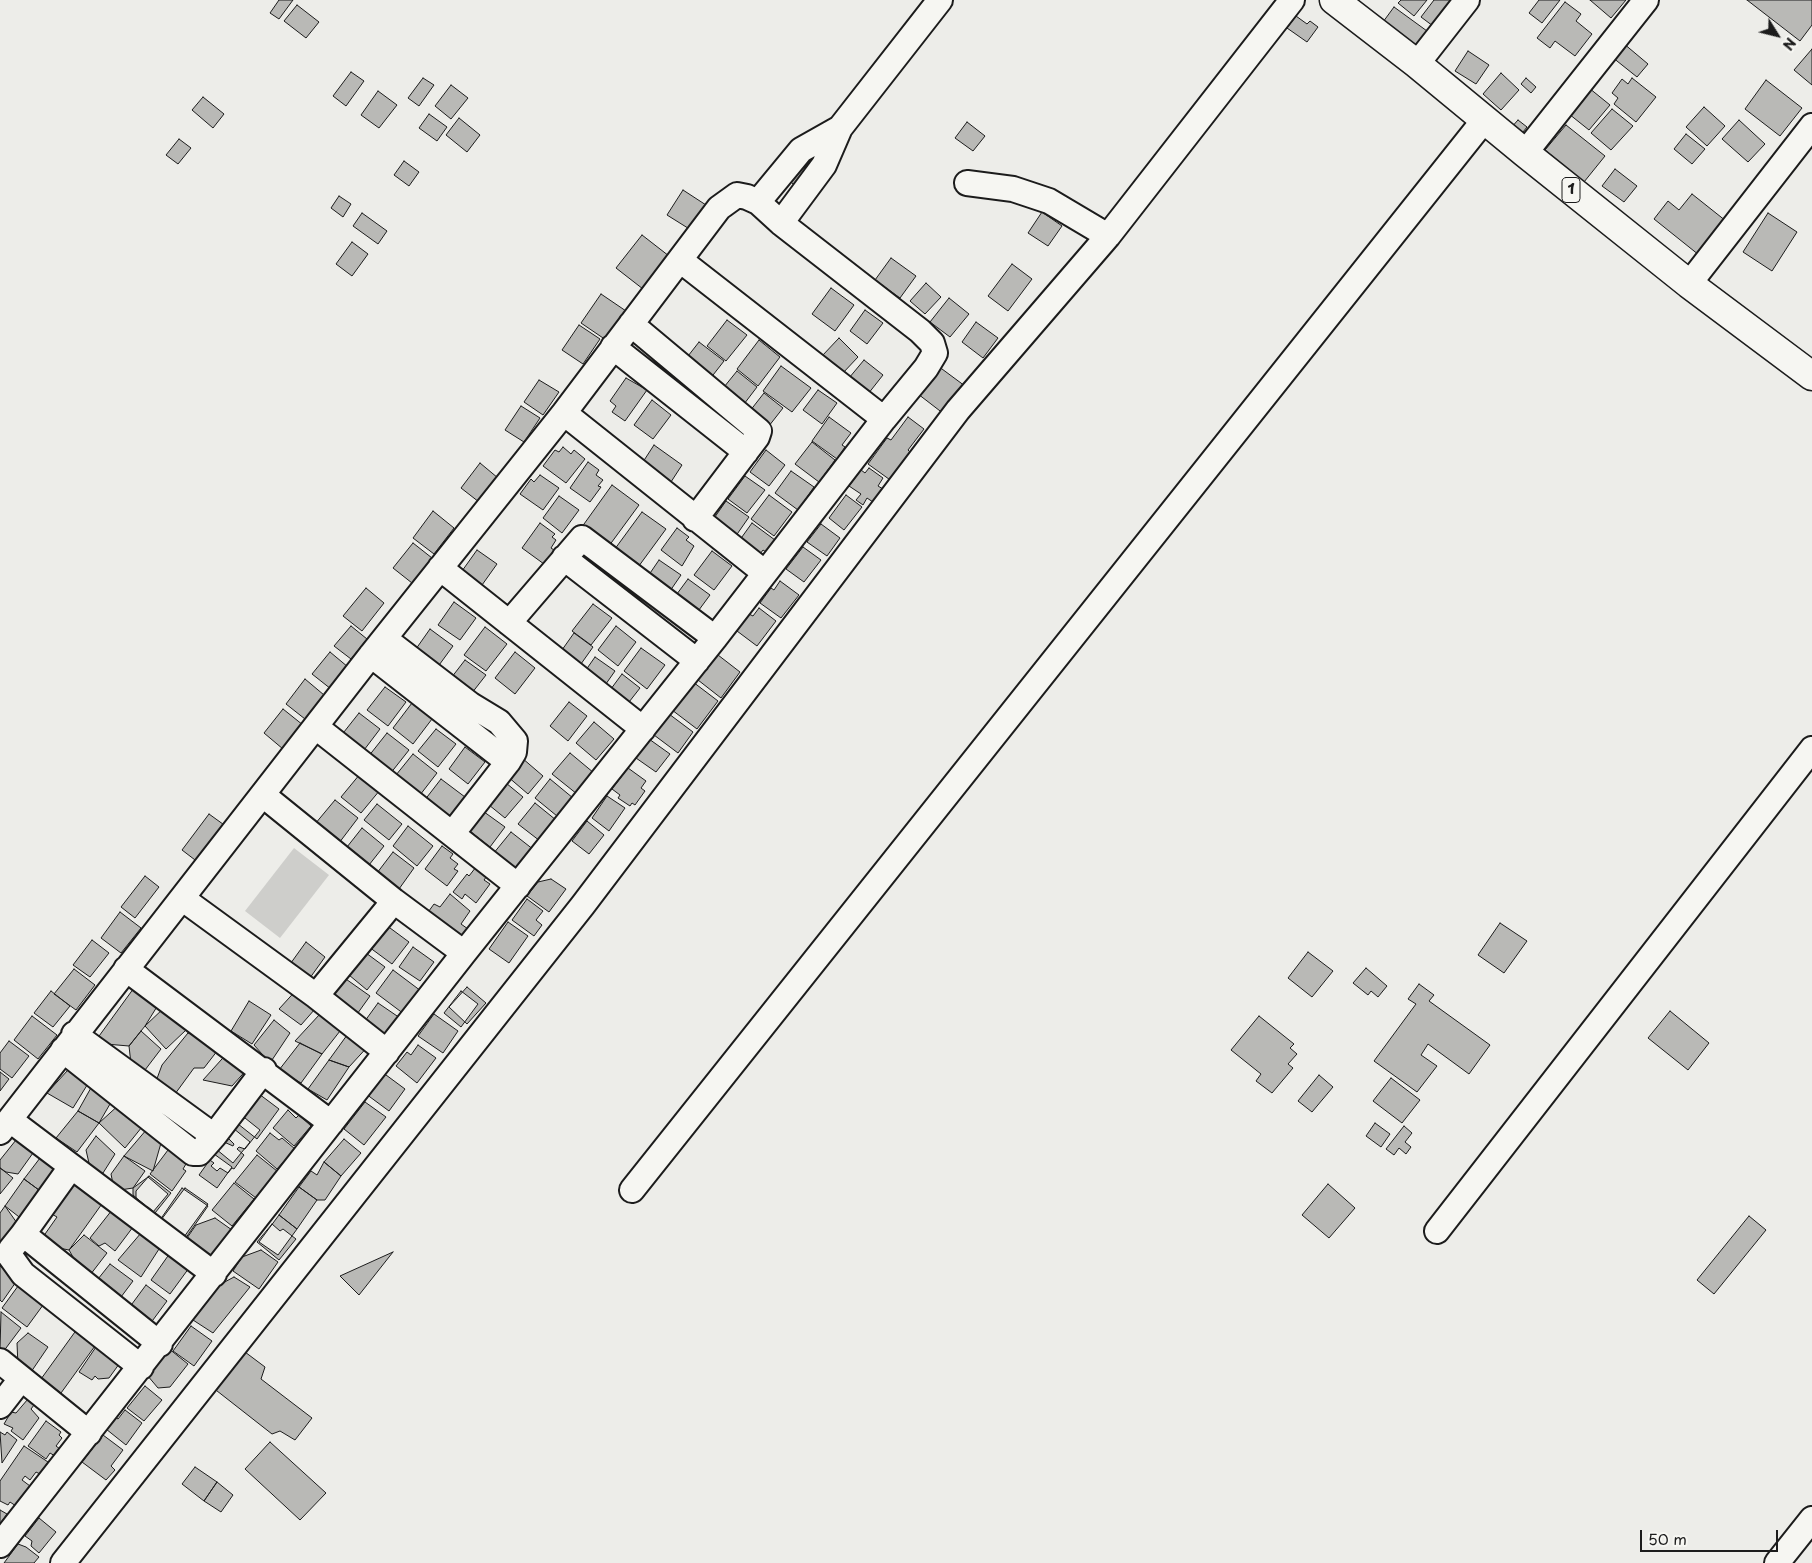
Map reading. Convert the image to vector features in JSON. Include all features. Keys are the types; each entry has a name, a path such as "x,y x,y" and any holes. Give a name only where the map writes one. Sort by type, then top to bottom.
{"highway":[{"name":"1","path":"1334,0 1417,64 1525,154 1689,284 1812,376"}],"street":[{"path":"781,223 824,165 840,128 940,0"},
{"path":"63,1563 583,905 958,410 1108,236 1292,0"},
{"path":"1417,64 1467,0"},
{"path":"1525,154 1646,0"},
{"path":"632,1190 1485,119"},
{"path":"1689,284 1812,126"},
{"path":"758,202 801,150 840,128"},
{"path":"967,183 1014,189 1049,201 1108,236"},
{"path":"0,1545 160,1344 464,953 697,661 884,419 926,368 935,352 932,343 920,331 781,223 758,202 747,197 737,196 719,208 564,413 378,647 183,900 126,969 5,1126 71,1168 214,1274"},
{"path":"680,260 884,419"},
{"path":"631,324 759,431 758,437 695,518"},
{"path":"613,347 746,452"},
{"path":"564,413 765,574"},
{"path":"509,623 579,540 585,539 715,638"},
{"path":"564,558 697,661"},
{"path":"440,568 643,729"},
{"path":"378,647 508,762 452,834"},
{"path":"316,727 518,886"},
{"path":"1437,1231 1812,749"},
{"path":"263,795 394,901 464,953"},
{"path":"183,900 316,996 387,1052"},
{"path":"316,996 394,901"},
{"path":"126,969 264,1070 331,1123"},
{"path":"69,1042 192,1152 199,1153 214,1136 264,1070"},
{"path":"71,1168 11,1249 10,1256 23,1274 141,1367"},
{"path":"23,1234 160,1344"},
{"path":"0,1361 89,1433"},
{"path":"0,1406 21,1379"},
{"path":"1777,1563 1812,1519"}],"shaded area":[{"path":"294,848 329,875 280,938 245,911"}],"building":[{"path":"279,0 293,0 279,19 270,13"},
{"path":"1401,0 1427,0 1414,16 1398,3"},
{"path":"1434,0 1449,0 1456,6 1437,29 1421,17"},
{"path":"1539,0 1560,0 1542,23 1529,13"},
{"path":"1590,0 1626,0 1611,18"},
{"path":"1747,0 1812,0 1812,25 1800,41"},
{"path":"1565,2 1581,14 1576,21 1592,34 1575,56 1555,41 1550,48 1537,38"},
{"path":"297,5 319,22 306,38 284,21"},
{"path":"1394,7 1427,31 1415,46 1383,22"},
{"path":"1296,16 1307,24 1310,21 1318,27 1307,42 1287,28"},
{"path":"1623,43 1648,64 1637,77 1612,57"},
{"path":"1812,49 1812,85 1794,70"},
{"path":"1468,51 1489,65 1476,84 1455,71"},
{"path":"351,72 364,81 346,106 333,96"},
{"path":"1501,73 1519,90 1501,110 1483,94"},
{"path":"423,78 434,85 419,106 408,98"},
{"path":"1526,78 1536,87 1531,93 1521,84"},
{"path":"1632,78 1656,97 1636,122 1614,104 1618,98 1612,93 1622,79 1628,84"},
{"path":"1766,80 1802,108 1780,136 1745,109"},
{"path":"451,85 468,98 451,119 435,106"},
{"path":"1589,88 1610,105 1589,130 1569,114"},
{"path":"378,91 397,105 379,128 361,115"},
{"path":"203,97 224,114 213,128 192,110"},
{"path":"1704,107 1725,126 1707,146 1686,127"},
{"path":"1612,109 1633,126 1611,150 1591,133"},
{"path":"429,114 447,127 437,141 419,128"},
{"path":"459,118 480,135 467,152 446,135"},
{"path":"1518,120 1527,127 1519,137 1510,129"},
{"path":"1739,120 1765,144 1748,162 1722,139"},
{"path":"967,122 985,136 973,151 955,138"},
{"path":"1566,125 1605,156 1584,182 1545,150"},
{"path":"1686,134 1705,149 1692,164 1674,149"},
{"path":"179,139 191,148 178,164 166,155"},
{"path":"404,161 419,172 409,186 394,175"},
{"path":"800,164 812,172 800,189 788,180"},
{"path":"1615,169 1637,186 1624,202 1602,186"},
{"path":"683,190 706,205 691,230 667,215"},
{"path":"1692,194 1731,225 1704,259 1654,219 1668,201 1679,210"},
{"path":"339,196 351,204 343,217 331,208"},
{"path":"1042,212 1062,226 1048,246 1028,233"},
{"path":"362,213 387,231 378,244 353,226"},
{"path":"1768,213 1797,232 1772,271 1743,252"},
{"path":"642,235 669,256 643,289 616,268"},
{"path":"352,242 368,254 352,276 336,264"},
{"path":"891,258 916,276 900,298 875,280"},
{"path":"1012,264 1032,279 1008,311 988,296"},
{"path":"926,283 941,297 925,314 910,301"},
{"path":"831,288 854,305 835,331 812,314"},
{"path":"601,294 626,311 606,340 581,323"},
{"path":"949,298 969,314 950,337 930,322"},
{"path":"865,310 883,323 867,344 850,331"},
{"path":"727,320 747,335 726,361 707,346"},
{"path":"976,322 998,338 983,358 962,342"},
{"path":"579,325 600,339 583,364 562,350"},
{"path":"839,338 858,357 842,374 822,356"},
{"path":"759,340 780,357 758,386 737,369"},
{"path":"699,342 724,361 706,384 681,365"},
{"path":"864,360 883,375 868,394 849,378"},
{"path":"781,366 811,388 792,412 763,391"},
{"path":"938,366 965,386 944,414 918,394"},
{"path":"737,371 757,387 741,408 720,392"},
{"path":"626,378 647,390 625,421 612,412 616,406 610,401"},
{"path":"539,380 559,392 543,415 524,402"},
{"path":"818,390 837,403 822,424 803,410"},
{"path":"764,393 783,408 765,431 746,416"},
{"path":"652,400 671,415 653,439 634,425"},
{"path":"521,406 540,418 524,442 505,430"},
{"path":"829,417 851,433 842,445 845,447 837,459 812,441"},
{"path":"908,417 924,429 908,450 913,455 893,482 868,464 887,438 891,440"},
{"path":"812,442 835,460 819,482 795,464"},
{"path":"654,445 682,465 669,485 641,465"},
{"path":"563,447 571,454 574,450 585,459 566,483 543,466 555,450 559,452"},
{"path":"766,450 785,465 769,486 750,472"},
{"path":"588,462 599,470 596,475 603,480 598,486 601,487 590,502 570,488"},
{"path":"480,463 498,478 479,502 461,488"},
{"path":"869,468 883,478 878,486 883,489 873,502 867,498 863,505 856,500 861,494 849,486 861,470 865,473"},
{"path":"791,471 814,487 798,510 775,493"},
{"path":"540,475 559,488 543,510 520,494 531,479 534,482"},
{"path":"745,476 765,490 747,513 728,499"},
{"path":"612,485 639,505 606,550 579,531"},
{"path":"769,495 792,512 774,536 751,519"},
{"path":"846,495 862,507 844,530 829,518"},
{"path":"559,496 579,510 562,533 543,518"},
{"path":"726,501 749,517 733,540 710,524"},
{"path":"433,511 454,528 434,554 413,538"},
{"path":"642,512 666,529 633,574 609,557"},
{"path":"540,523 555,534 552,537 556,540 551,548 554,550 544,564 522,548"},
{"path":"752,523 775,540 766,552 763,550 754,562 734,548"},
{"path":"821,524 840,538 827,556 807,542"},
{"path":"677,528 689,537 686,540 694,546 682,566 661,550"},
{"path":"413,543 432,558 412,583 393,568"},
{"path":"803,547 821,560 804,582 786,569"},
{"path":"477,550 497,564 477,592 457,578"},
{"path":"712,551 732,566 714,590 694,575"},
{"path":"659,560 681,575 670,591 644,582"},
{"path":"688,579 710,595 693,618 671,602"},
{"path":"780,581 799,595 781,618 760,603 771,588 774,590"},
{"path":"366,588 384,603 362,631 343,616"},
{"path":"454,602 476,618 460,640 438,625"},
{"path":"593,604 612,618 591,645 572,631"},
{"path":"759,608 776,621 757,646 737,631 749,614 753,616"},
{"path":"351,626 367,639 351,659 334,646"},
{"path":"616,626 636,642 618,666 598,650"},
{"path":"485,627 507,644 486,671 464,655"},
{"path":"430,629 453,646 434,672 411,656"},
{"path":"574,633 593,647 576,671 557,657"},
{"path":"641,648 665,665 647,689 624,671"},
{"path":"330,652 348,667 331,689 312,674"},
{"path":"515,652 535,668 515,694 495,678"},
{"path":"718,655 740,672 721,698 698,680"},
{"path":"595,657 615,671 601,691 581,677"},
{"path":"465,660 486,675 468,698 448,682"},
{"path":"622,674 640,688 622,711 605,697"},
{"path":"305,679 324,695 305,719 286,704"},
{"path":"693,682 718,701 697,729 672,710"},
{"path":"385,687 406,702 388,726 367,710"},
{"path":"569,702 587,716 568,741 550,726"},
{"path":"412,703 432,719 413,744 393,728"},
{"path":"283,709 303,725 283,749 264,733"},
{"path":"359,713 380,729 361,754 340,737"},
{"path":"669,714 693,732 678,753 654,735"},
{"path":"594,722 614,739 596,760 576,743"},
{"path":"436,729 456,744 438,767 418,751"},
{"path":"387,733 409,750 390,774 368,757"},
{"path":"649,739 670,754 656,772 636,758"},
{"path":"465,747 485,762 468,784 449,769"},
{"path":"570,753 594,773 577,794 552,774"},
{"path":"413,754 437,773 420,795 396,775"},
{"path":"522,758 543,776 528,794 507,776"},
{"path":"628,768 646,781 641,788 645,791 635,805 632,803 630,806 618,798 620,795 612,789"},
{"path":"360,774 380,790 361,813 341,797"},
{"path":"441,779 465,797 447,820 424,801"},
{"path":"550,779 573,798 557,816 535,798"},
{"path":"506,783 523,797 505,818 489,805"},
{"path":"607,796 625,808 609,831 592,818"},
{"path":"335,800 358,818 339,843 315,824"},
{"path":"535,803 556,820 540,841 518,824"},
{"path":"377,804 402,824 389,840 364,820"},
{"path":"480,809 505,827 490,847 466,828"},
{"path":"209,814 227,827 199,863 182,850"},
{"path":"587,821 604,835 589,854 572,841"},
{"path":"408,826 433,846 417,866 393,846"},
{"path":"362,828 384,846 369,865 347,847"},
{"path":"511,832 534,850 516,872 493,854"},
{"path":"442,846 453,854 450,858 458,864 454,869 458,871 447,886 425,869"},
{"path":"393,852 414,868 399,889 377,873"},
{"path":"476,867 487,876 484,880 490,884 476,903 465,894 462,899 453,892 467,874 469,876"},
{"path":"145,876 159,887 135,918 121,907"},
{"path":"551,879 566,889 549,912 527,896 538,882"},
{"path":"450,894 470,911 461,924 468,929 460,939 423,919 434,904 440,907"},
{"path":"527,899 543,911 536,920 542,925 534,936 512,920"},
{"path":"120,912 141,928 121,953 101,938"},
{"path":"508,922 528,936 509,963 489,949"},
{"path":"1500,923 1527,941 1504,973 1478,955"},
{"path":"386,925 409,942 392,964 369,947"},
{"path":"92,940 109,953 90,977 73,965"},
{"path":"306,942 325,957 307,982 288,967"},
{"path":"413,947 434,962 420,981 399,967"},
{"path":"1308,952 1333,971 1312,997 1288,978"},
{"path":"366,953 385,967 367,990 349,975"},
{"path":"1366,968 1387,986 1378,997 1371,991 1368,995 1353,983"},
{"path":"74,969 95,985 76,1010 54,994"},
{"path":"393,970 421,991 404,1014 376,993"},
{"path":"343,977 370,996 355,1017 328,998"},
{"path":"139,981 163,997 145,1026 129,1046 94,1043"},
{"path":"1419,984 1434,995 1429,1001 1490,1045 1469,1074 1428,1044 1421,1055 1437,1066 1417,1092 1374,1061 1416,1004 1408,999"},
{"path":"300,986 322,1001 301,1025 279,1009"},
{"path":"467,987 486,1003 467,1024 449,1007"},
{"path":"51,991 70,1006 53,1027 34,1013"},
{"path":"461,991 478,1004 461,1027 444,1013"},
{"path":"249,1001 271,1015 252,1044 231,1031"},
{"path":"378,1003 400,1018 384,1040 362,1025"},
{"path":"165,1007 186,1030 166,1049 145,1026"},
{"path":"1670,1011 1709,1043 1688,1070 1648,1038"},
{"path":"320,1014 340,1031 322,1054 295,1041"},
{"path":"434,1014 458,1031 443,1053 418,1036"},
{"path":"32,1016 57,1035 38,1059 14,1040"},
{"path":"1259,1016 1294,1044 1290,1048 1297,1054 1288,1064 1293,1068 1272,1093 1256,1081 1261,1074 1231,1050"},
{"path":"274,1020 290,1033 270,1063 254,1045"},
{"path":"141,1031 161,1049 145,1070 131,1064 129,1046"},
{"path":"350,1031 371,1043 349,1067 329,1060"},
{"path":"188,1033 221,1046 204,1068 194,1068 175,1094 155,1084 162,1065"},
{"path":"9,1041 29,1056 12,1078 0,1069 0,1053"},
{"path":"300,1043 322,1054 301,1083 279,1070"},
{"path":"418,1045 436,1058 417,1083 396,1066 407,1052 411,1055"},
{"path":"231,1049 250,1066 232,1086 203,1080"},
{"path":"329,1060 349,1067 327,1100 308,1089"},
{"path":"68,1070 89,1082 73,1108 47,1093"},
{"path":"0,1072 9,1079 0,1091"},
{"path":"382,1072 405,1089 389,1111 366,1094"},
{"path":"1319,1075 1333,1087 1312,1112 1298,1101"},
{"path":"1391,1078 1420,1100 1402,1123 1373,1101"},
{"path":"92,1086 103,1092 110,1104 99,1123 78,1111"},
{"path":"255,1091 279,1109 257,1139 233,1120"},
{"path":"365,1102 386,1117 364,1145 344,1129"},
{"path":"121,1103 146,1122 125,1148 99,1123"},
{"path":"288,1110 296,1118 299,1115 311,1126 294,1146 273,1128"},
{"path":"78,1111 99,1123 77,1152 56,1138"},
{"path":"245,1118 260,1130 245,1149 239,1147 237,1149 244,1155 234,1169 232,1168 228,1173 220,1168 217,1171 211,1166 214,1163 207,1158 215,1148 218,1150 224,1142 233,1146 234,1144 227,1137"},
{"path":"1375,1123 1390,1134 1381,1147 1366,1136"},
{"path":"1404,1126 1412,1133 1405,1142 1411,1147 1406,1154 1399,1148 1394,1155 1386,1149"},
{"path":"233,1128 250,1142 233,1163 216,1149"},
{"path":"147,1129 161,1143 153,1171 124,1156"},
{"path":"270,1133 279,1140 282,1138 295,1149 277,1169 256,1151"},
{"path":"96,1136 115,1154 103,1173 91,1172 86,1150"},
{"path":"344,1139 361,1153 341,1176 324,1162"},
{"path":"16,1140 33,1153 18,1174 6,1172 0,1168 0,1160"},
{"path":"175,1148 183,1153 179,1158 186,1164 183,1169 186,1171 172,1191 150,1174 168,1150"},
{"path":"214,1154 232,1167 217,1188 199,1175"},
{"path":"257,1155 277,1171 256,1198 235,1182"},
{"path":"124,1156 145,1171 133,1188 120,1190 113,1184 111,1174"},
{"path":"40,1158 58,1171 43,1193 24,1179"},
{"path":"324,1162 341,1176 325,1200 317,1200 299,1187 311,1171 317,1175"},
{"path":"0,1168 13,1178 0,1194"},
{"path":"149,1176 171,1193 155,1213 148,1207 144,1209 136,1203 136,1191"},
{"path":"148,1177 168,1194 153,1212 133,1195 133,1188"},
{"path":"24,1179 43,1193 23,1220 5,1206"},
{"path":"234,1183 254,1199 232,1226 212,1210"},
{"path":"72,1184 87,1188 104,1201 69,1250 38,1244 57,1217 48,1212"},
{"path":"1328,1184 1355,1208 1329,1238 1302,1215"},
{"path":"299,1187 317,1200 297,1229 279,1215"},
{"path":"182,1188 208,1206 183,1242 160,1220"},
{"path":"185,1188 208,1204 181,1241 158,1224"},
{"path":"5,1206 17,1223 3,1244 0,1242 0,1213"},
{"path":"112,1210 133,1227 115,1251 105,1243 99,1246 90,1238"},
{"path":"279,1215 297,1229 278,1255 259,1242"},
{"path":"1749,1216 1766,1230 1714,1294 1697,1280"},
{"path":"215,1218 232,1230 213,1257 187,1238 196,1225"},
{"path":"272,1224 280,1231 283,1229 296,1239 279,1260 257,1242"},
{"path":"141,1233 159,1249 141,1277 118,1260"},
{"path":"84,1235 107,1253 87,1279 70,1265 73,1257 69,1250"},
{"path":"261,1250 278,1262 259,1289 233,1271 242,1257"},
{"path":"393,1252 359,1295 340,1276"},
{"path":"170,1253 189,1268 170,1294 151,1280"},
{"path":"110,1264 133,1281 118,1301 94,1284"},
{"path":"0,1266 18,1279 2,1302 0,1300"},
{"path":"234,1277 250,1287 213,1333 193,1320 221,1284"},
{"path":"21,1282 46,1301 27,1327 2,1308"},
{"path":"146,1285 167,1301 147,1328 126,1312"},
{"path":"1,1312 21,1328 3,1352 0,1350"},
{"path":"80,1325 100,1339 61,1393 41,1379"},
{"path":"191,1326 212,1341 194,1366 173,1351"},
{"path":"28,1333 48,1347 31,1372 18,1366 17,1343"},
{"path":"98,1344 122,1360 109,1378 98,1379 95,1376 92,1380 79,1372"},
{"path":"168,1348 188,1364 170,1387 158,1388 147,1375"},
{"path":"241,1349 265,1367 261,1379 312,1418 295,1440 280,1431 272,1434 212,1387"},
{"path":"145,1386 162,1400 144,1421 127,1408"},
{"path":"28,1399 34,1405 31,1409 39,1418 23,1440 11,1431 13,1428 4,1424 11,1412 16,1413"},
{"path":"125,1410 142,1423 126,1445 106,1429 115,1417 118,1419"},
{"path":"46,1421 61,1432 59,1435 62,1438 56,1446 60,1449 55,1456 50,1453 46,1459 28,1446"},
{"path":"0,1432 5,1435 7,1432 17,1440 2,1463"},
{"path":"103,1435 123,1450 111,1466 115,1470 106,1480 82,1462"},
{"path":"270,1442 326,1493 300,1520 245,1469"},
{"path":"24,1446 48,1462 40,1474 36,1472 30,1480 25,1476 22,1480 30,1486 16,1506 10,1502 8,1505 0,1501 0,1481"},
{"path":"195,1467 217,1482 204,1501 182,1484"},
{"path":"217,1482 233,1495 221,1512 204,1501"},
{"path":"0,1510 7,1514 0,1524"},
{"path":"39,1518 56,1532 39,1553 31,1546 32,1541 25,1536"},
{"path":"18,1544 26,1547 39,1557 34,1563 4,1563"}]}
